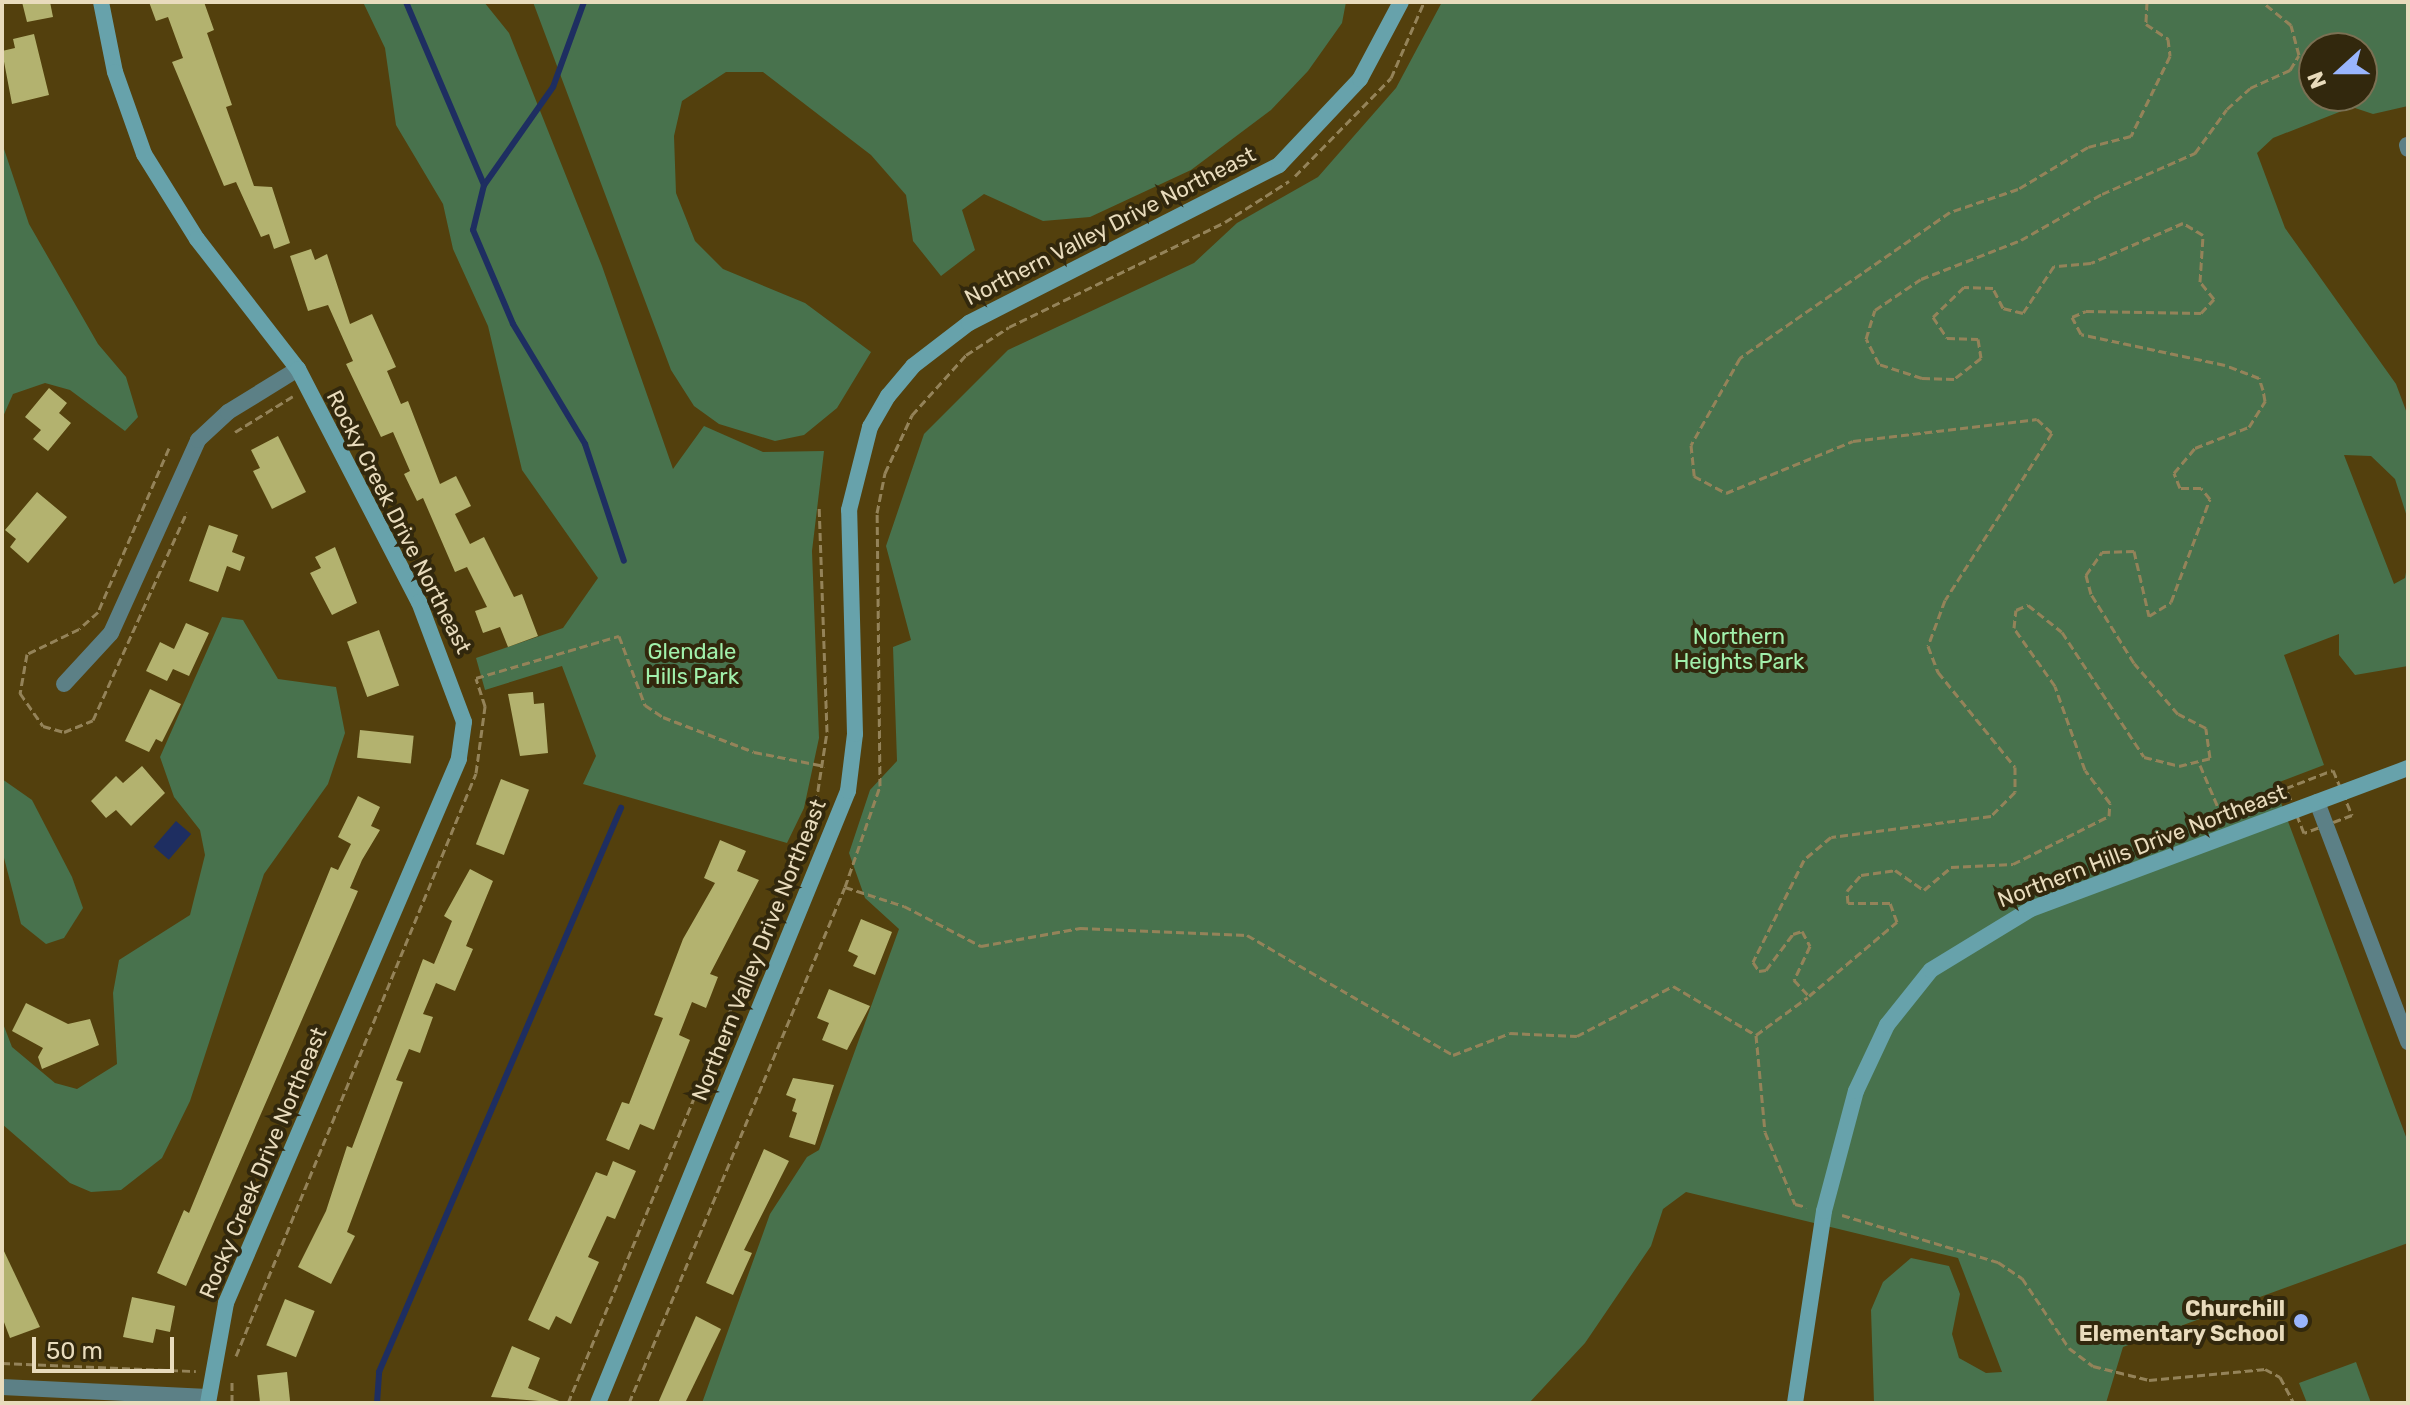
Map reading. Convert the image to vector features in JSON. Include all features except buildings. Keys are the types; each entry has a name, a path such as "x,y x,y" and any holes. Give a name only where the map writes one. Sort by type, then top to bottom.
{"street":[{"name":"Rocky Creek Drive Northeast","path":"101,2 115,72 144,154 197,239 298,369 419,602 461,704 464,739 226,1303 208,1400"},
{"name":"Northern Valley Drive Northeast","path":"598,1403 848,791 855,734 849,510 870,427 888,396 913,366 969,323 1279,165 1360,79 1401,2"},
{"path":"64,684 111,633 198,440 228,412 298,369"},
{"name":"Northern Hills Drive Northeast","path":"1795,1403 1824,1211 1870,1056 1907,994 1931,970 2031,909 2408,768"},
{"path":"2317,802 2408,1042"},
{"path":"2,1387 208,1400"}],"path":[{"path":"629,1403 845,887 880,786 883,746 877,513 885,473 912,415 966,355 1009,327 1279,189 1391,78 1424,2"},
{"path":"1809,996 1794,980 1810,946 1802,931 1793,934 1766,970 1759,971 1753,962 1804,860 1831,837 1991,816 2015,792 2015,767 1938,672 1928,646 1945,600 2052,433 2037,419 1853,441 1726,493 1694,476 1691,445 1740,358 1950,212 2018,189 2088,147 2131,136 2170,56 2168,39 2146,24 2147,2"},
{"path":"1756,1035 1809,996 1897,922 1890,903 1848,903 1847,891 1861,875 1895,870 1924,890 1951,867 2013,864 2109,816 2110,803 2085,770 2055,686 2014,628 2016,610 2028,605 2062,632 2144,757 2200,765 2210,758 2206,728 2178,714 2134,663 2091,594 2086,575 2102,552 2134,551 2149,616 2171,602 2210,499 2201,488 2180,488 2174,473 2195,448 2249,427 2265,401 2263,390 2259,378 2225,365 2081,334 2072,317 2086,311 2201,313 2214,299 2200,282 2203,235 2183,223 2091,263 2054,266 2023,313 2003,308 1993,288 1964,287 1933,317 1947,338 1978,339 1981,358 1954,379 1922,378 1879,364 1866,339 1875,310 1921,279 2021,240 2102,194 2195,153 2227,109 2250,88 2290,70 2299,55 2291,25 2263,2"},
{"path":"568,1403 825,766 819,506"},
{"path":"232,1403 232,1368 243,1335 476,773 485,706 476,678 619,636 645,705 663,717 754,752 825,766"},
{"path":"2200,765 2220,812"},
{"path":"2286,788 2333,770"},
{"path":"845,887 904,906 981,946 1080,928 1247,935 1453,1055 1510,1033 1577,1036 1673,986 1756,1035"},
{"path":"1756,1035 1765,1132 1795,1204 1915,1232 1998,1262 2022,1278 2069,1348 2093,1366 2149,1380 2265,1369 2280,1377 2294,1403"},
{"path":"2,1363 184,1372"}],"green space":[{"name":"Glendale Hills Park","path":"363,2 484,2 509,33 602,266 673,469 704,426 763,452 824,451 812,551 819,738 804,808 787,843 583,784 596,756 562,666 485,690 476,658 563,628 598,578 522,470 488,326 453,249 443,204 396,125 385,48"},
{"path":"533,2 1346,2 1342,23 1308,71 1271,110 1191,170 1090,217 1043,221 984,194 962,210 975,250 941,276 913,241 906,195 871,155 763,72 726,72 682,101 674,136 676,193 695,241 723,269 805,303 871,352 837,408 804,435 775,441 719,424 694,406 671,370"},
{"name":"Northern Heights Park","path":"1442,2 2408,2 2408,106 2373,114 2367,112 2378,112 2378,32 2298,32 2298,112 2339,112 2273,138 2257,153 2285,228 2396,384 2408,416 2408,520 2395,479 2371,456 2344,455 2394,584 2405,578 2408,560 2408,666 2355,675 2339,655 2339,634 2284,655 2324,765 2274,784 2408,1142 2408,1243 2123,1347 2106,1403 1874,1403 1871,1310 1883,1282 1911,1258 1949,1266 1960,1294 1952,1334 1959,1358 1986,1373 2002,1372 1958,1258 1686,1192 1663,1209 1651,1246 1585,1343 1529,1403 702,1403 770,1214 807,1157 819,1150 899,929 865,898 849,853 870,790 897,761 893,647 911,640 886,546 924,434 1008,350 1194,263 1237,223 1318,177 1396,88"},
{"path":"2,143 29,224 98,344 126,377 138,417 125,431 70,390 45,383 13,394 2,419"},
{"path":"222,617 243,620 278,679 336,687 345,733 328,784 264,874 190,1101 162,1158 121,1190 91,1192 70,1183 2,1124 2,1021 12,1047 55,1083 77,1089 117,1064 113,993 119,960 190,915 205,855 200,830 174,797 160,757"},
{"path":"2,779 32,800 72,877 83,908 64,938 46,944 21,924 2,850"},
{"path":"2356,1362 2371,1403 2307,1403 2299,1383"}],"water":[{"path":"176,821 191,834 169,860 154,847"}],"waterway":[{"path":"406,2 484,185"},
{"path":"584,2 553,87 484,185 473,230 513,324 585,444 624,561"},
{"path":"377,1403 379,1372 621,808"}],"place":[{"name":"Churchill Elementary School","path":"2301,1321"}]}
